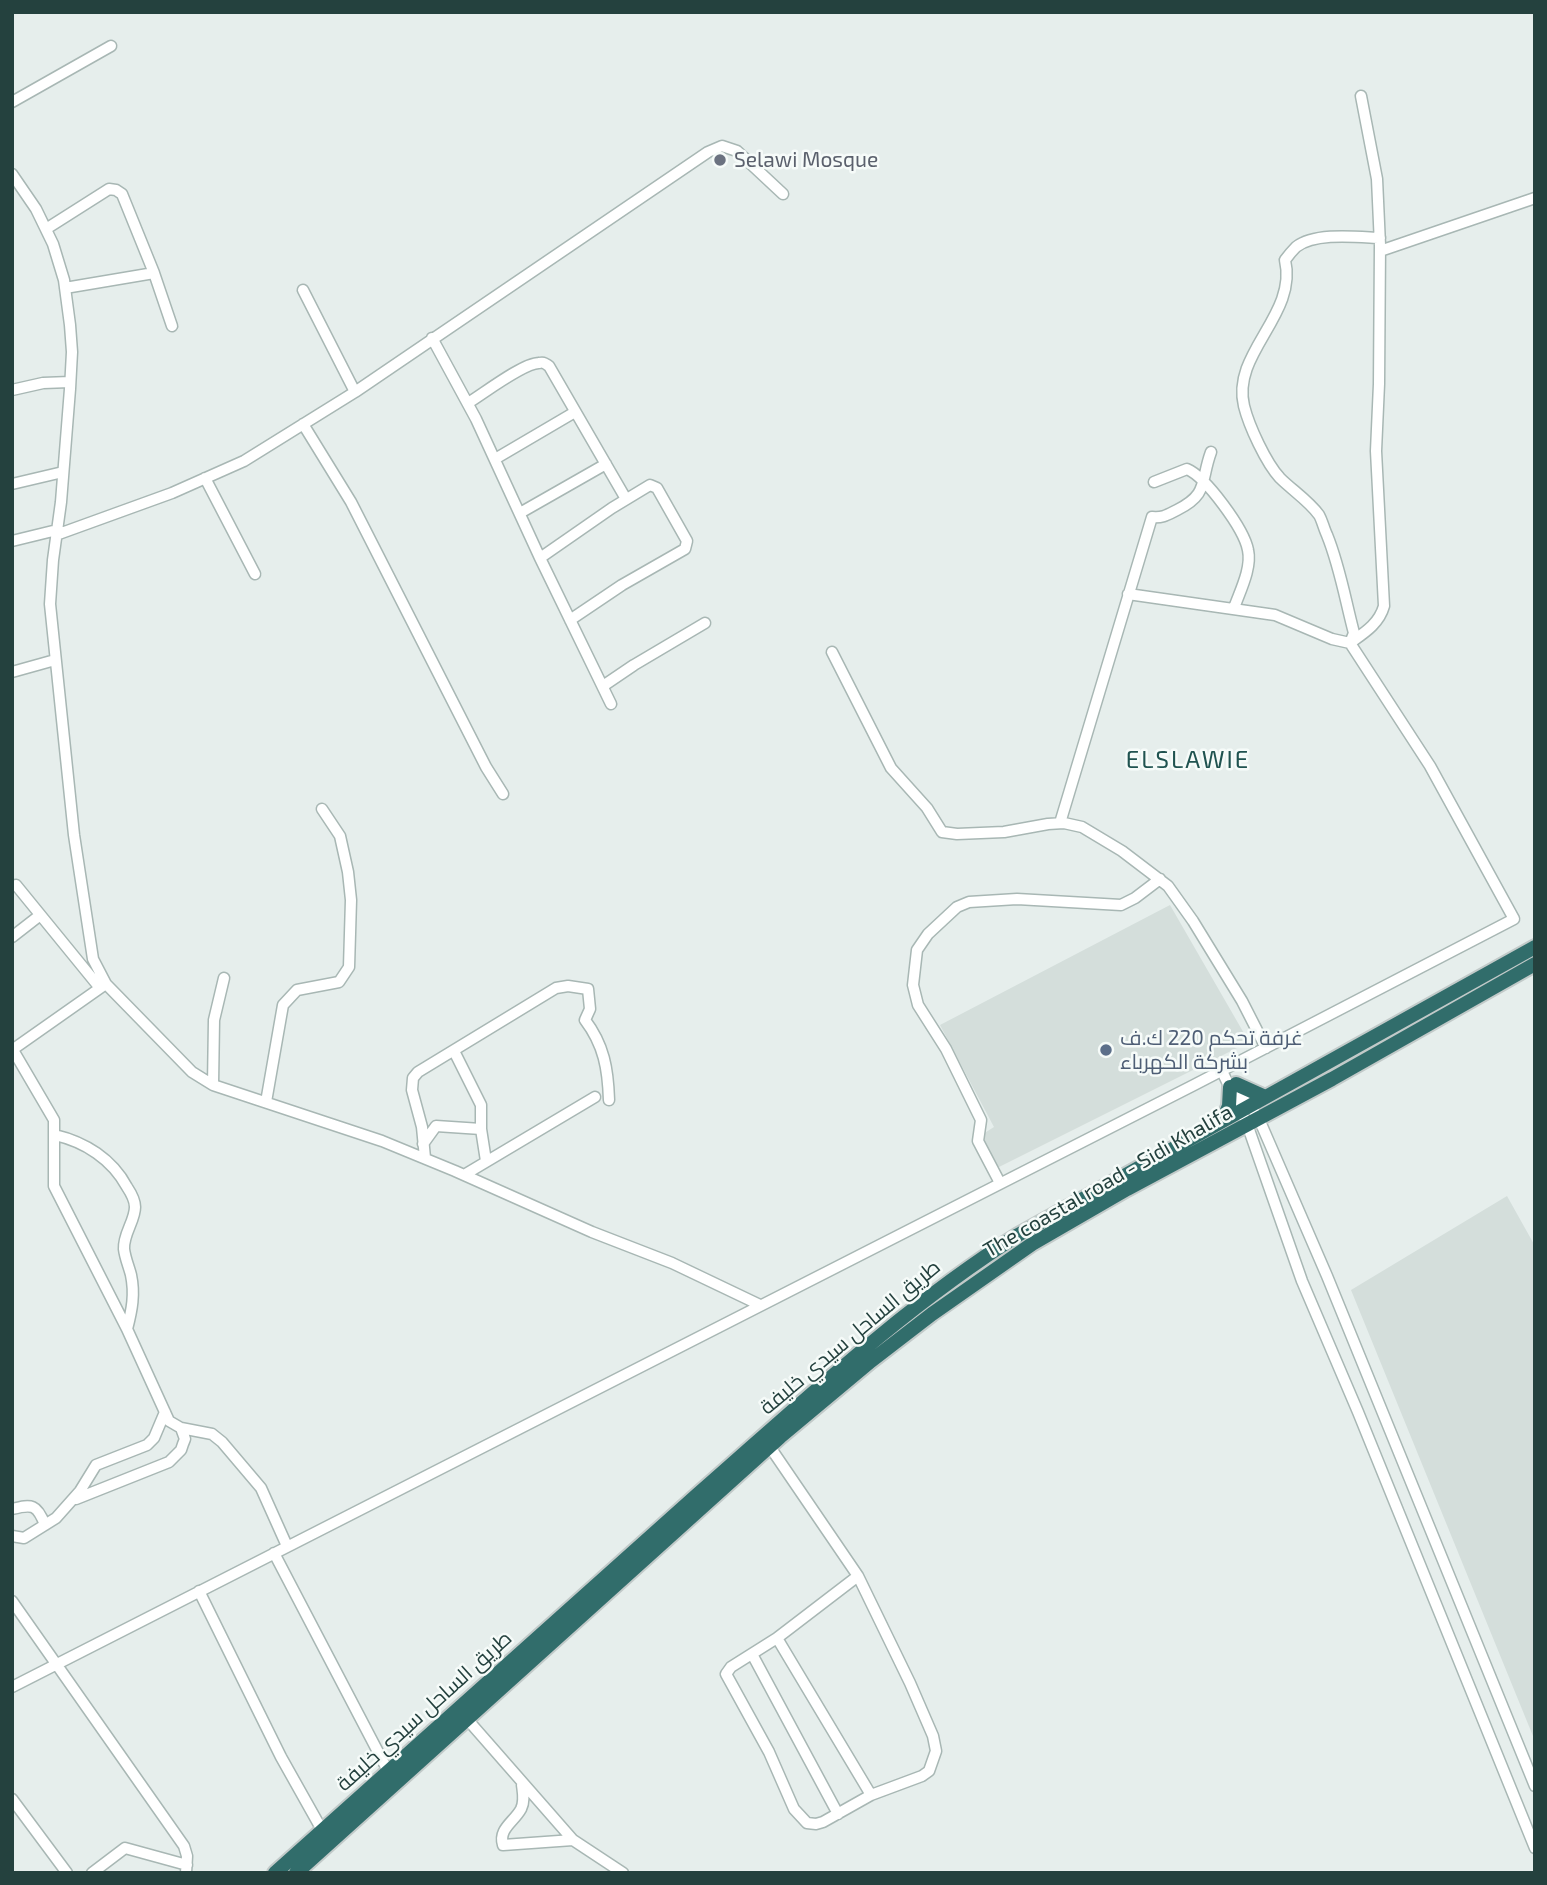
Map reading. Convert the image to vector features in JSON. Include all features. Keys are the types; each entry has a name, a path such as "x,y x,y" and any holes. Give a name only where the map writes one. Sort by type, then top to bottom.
{"highway":[{"name":"طريق الساحل سيدي خليفة","path":"275,1873 795,1409 910,1310 952,1278 1018,1235 1223,1120 1250,1115 1265,1097 1535,947"},
{"name":"The coastal road - Sidi Khalifa","path":"296,1873 770,1447 881,1353 962,1292 1032,1244 1250,1115 1535,964"},
{"path":"1223,1120 1229,1106 1228,1080 1265,1097"}],"street":[{"path":"12,103 111,46"},
{"path":"1350,643 1374,625 1384,606 1376,451 1380,238 1377,179 1362,96"},
{"path":"12,541 83,527 244,461 355,392 715,149 728,146 737,150 783,194"},
{"path":"14,179 46,229 65,288 72,352 50,604 74,835 93,959 103,986"},
{"path":"46,229 109,189 117,190 122,194 154,273 172,326"},
{"path":"1380,251 1535,198"},
{"path":"1350,643 1354,633 1339,563 1319,515 1277,475 1243,404 1249,361 1278,310 1287,271 1284,260 1298,245 1330,236 1380,238"},
{"path":"65,288 154,273"},
{"path":"303,290 355,392"},
{"path":"432,338 468,403 611,704"},
{"path":"468,403 534,363 542,362 549,366 626,499"},
{"path":"12,390 43,383 70,382"},
{"path":"495,459 575,412"},
{"path":"303,424 351,502 486,766 503,794"},
{"path":"1060,823 1152,517 1162,518 1193,502 1201,492 1211,452"},
{"path":"520,513 606,464"},
{"path":"1154,482 1187,469 1196,473 1233,516 1248,551 1247,568 1234,608"},
{"path":"12,484 63,472"},
{"path":"205,478 255,574"},
{"path":"540,558 626,499 653,485 687,541 687,546 570,620"},
{"path":"12,1687 1000,1183 1228,1080 1266,1048 1514,919 1430,766 1350,643 1332,639 1275,615 1128,594"},
{"path":"603,686 705,623"},
{"path":"832,652 891,768 927,808 942,832 1004,832 1060,823 1082,827 1122,851 1168,886 1242,1001 1266,1048"},
{"path":"12,672 55,660"},
{"path":"266,1102 276,1034 284,1005 297,990 340,982 349,967 351,900 348,872 340,836 322,809"},
{"path":"1000,1183 978,1141 981,1120 946,1049 918,1005 913,985 917,950 928,934 957,907 969,902 1017,899 1121,905 1160,879"},
{"path":"16,885 39,916 103,986 192,1072 214,1085 425,1158 593,1233 672,1263 760,1305"},
{"path":"12,937 39,916"},
{"path":"214,1085 214,1020 224,978"},
{"path":"103,986 12,1050 54,1120 54,1186 127,1329 169,1421 181,1428 212,1434 253,1476 287,1546"},
{"path":"425,1158 422,1127 412,1090 414,1077 426,1066 556,988 568,986 588,989 590,1010 585,1020 597,1037 605,1057 609,1100"},
{"path":"454,1051 481,1105 481,1129 486,1161"},
{"path":"1228,1080 1250,1115 1327,1276 1535,1786"},
{"path":"464,1175 595,1097"},
{"path":"1250,1115 1302,1281 1535,1848"},
{"path":"423,1144 436,1126 481,1129"},
{"path":"55,1135 82,1143 106,1160 125,1183 133,1198 135,1209 124,1251 134,1290 127,1329"},
{"path":"12,1536 24,1538 56,1518 72,1501 96,1465 148,1445 165,1412"},
{"path":"72,1501 169,1462 181,1450 185,1438 181,1428"},
{"path":"770,1447 858,1576 917,1699 936,1751 929,1771 922,1776 871,1795 816,1824 807,1823 794,1810 769,1752 727,1676 731,1667 778,1638 858,1576"},
{"path":"12,1509 28,1504 33,1506 45,1525"},
{"path":"274,1553 388,1771"},
{"path":"199,1591 281,1758 322,1830"},
{"path":"12,1601 184,1846 187,1869 125,1848 92,1873"},
{"path":"778,1638 871,1795"},
{"path":"752,1654 838,1814"},
{"path":"467,1719 573,1840 618,1867 623,1873"},
{"path":"522,1784 524,1801 521,1810 503,1833 503,1845 573,1840"},
{"path":"12,1799 66,1873"}],"shaded area":[{"path":"1170,905 1249,1042 995,1169 978,1137 994,1127 940,1025"},
{"path":"1507,1196 1535,1246 1535,1741 1351,1290"}],"place":[{"name":"Selawi Mosque","path":"720,160"},
{"name":"غرفة تحكم 220 ك.ف بشركة الكهرباء","path":"1106,1050"}],"district":[{"name":"ELSLAWIE","path":"1188,760"}]}
